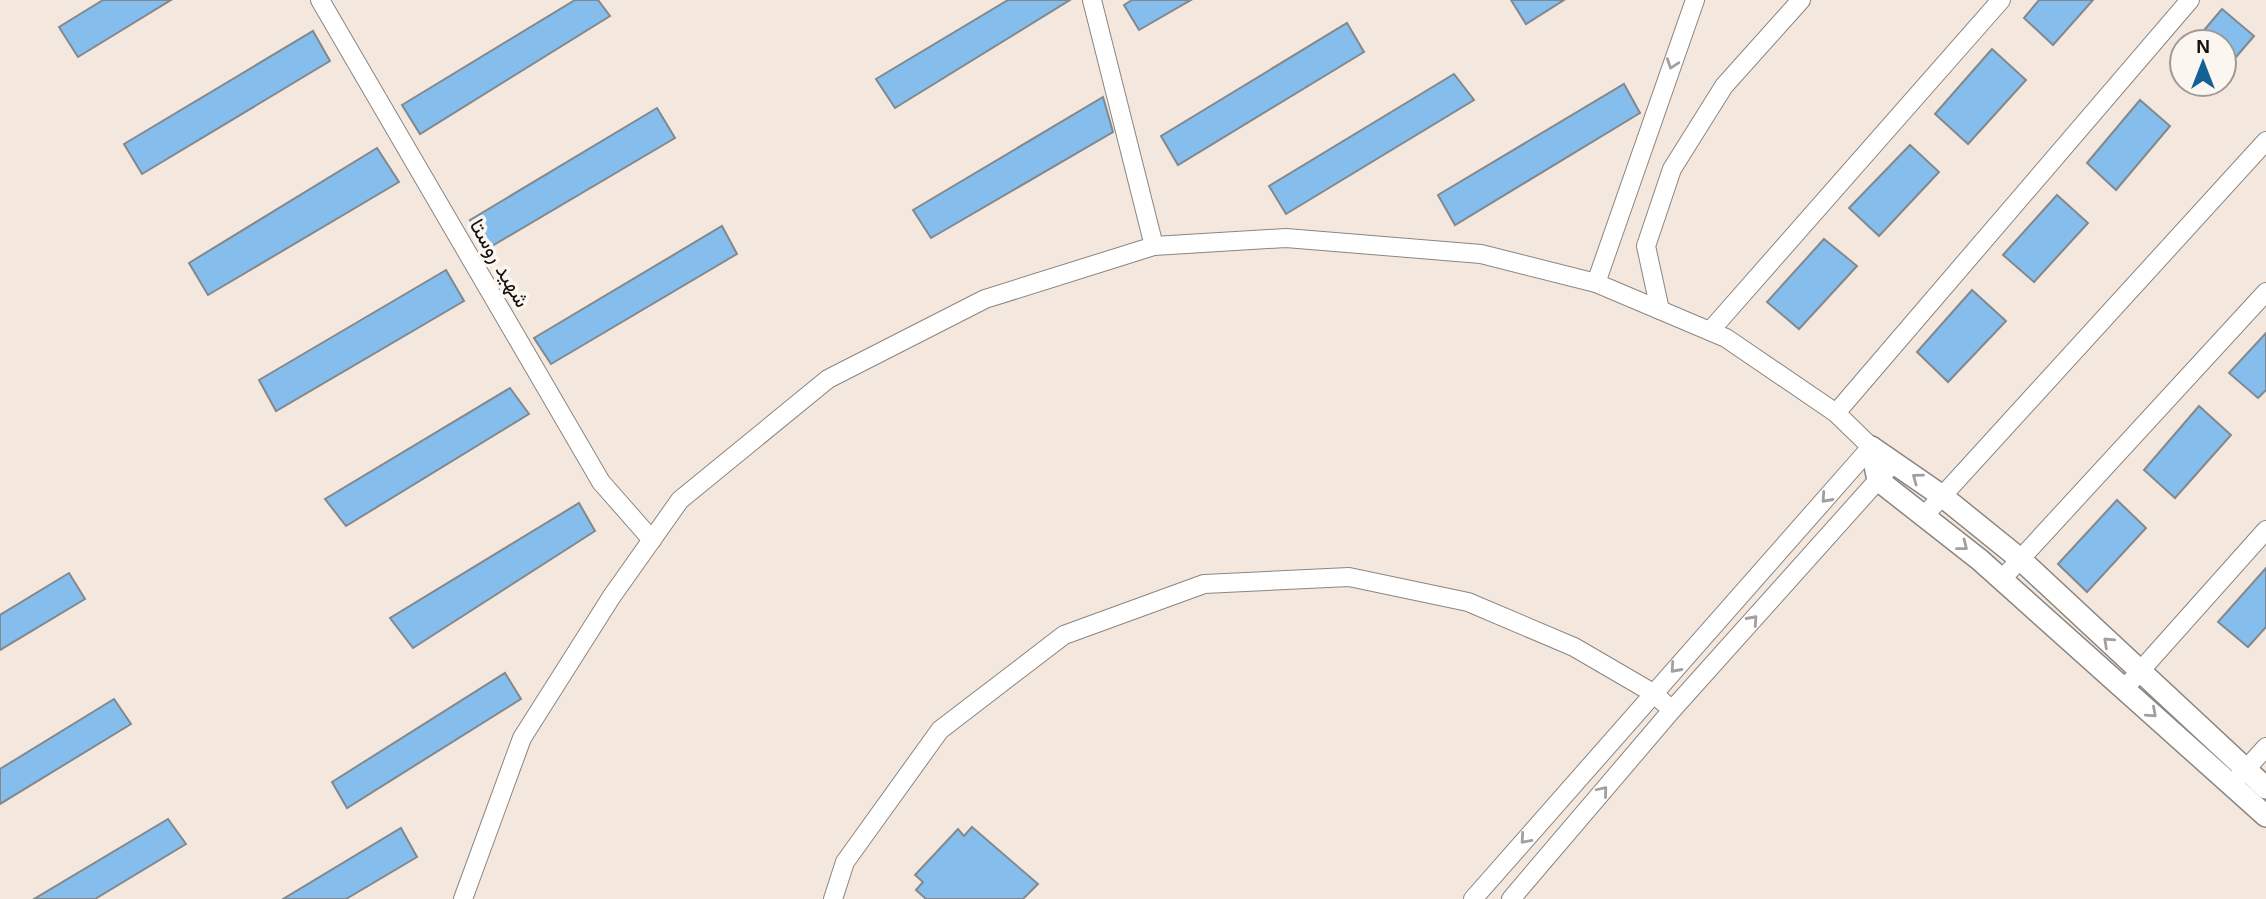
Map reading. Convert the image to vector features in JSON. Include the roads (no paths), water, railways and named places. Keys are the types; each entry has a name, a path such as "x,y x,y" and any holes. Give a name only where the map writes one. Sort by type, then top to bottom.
{"street":[{"name":"شهید روستا","path":"320,0 601,482 652,540"},
{"path":"1091,0 1154,246"},
{"path":"1596,283 1695,0"},
{"path":"1660,310 1646,246 1672,169 1724,86 1801,0"},
{"path":"1710,331 2001,0"},
{"path":"1836,413 2190,0"},
{"path":"1924,516 2266,141"},
{"path":"463,899 522,738 612,596 680,500 828,379 985,299 1154,246 1286,238 1480,254 1596,283 1726,338 1836,413 1871,447 1895,461 1942,496 2020,559 2140,672 2239,777 2266,816"},
{"path":"2002,579 2266,292"},
{"path":"1871,447 1878,480 2002,579 2125,688 2239,777 2266,788"},
{"path":"1473,899 1871,447"},
{"path":"1511,899 1672,710 1895,461"},
{"path":"2125,688 2266,530"},
{"path":"833,899 845,862 940,730 1064,635 1204,584 1349,577 1468,602 1574,647 1653,693 1672,710"},
{"path":"2239,777 2266,747"}]}
